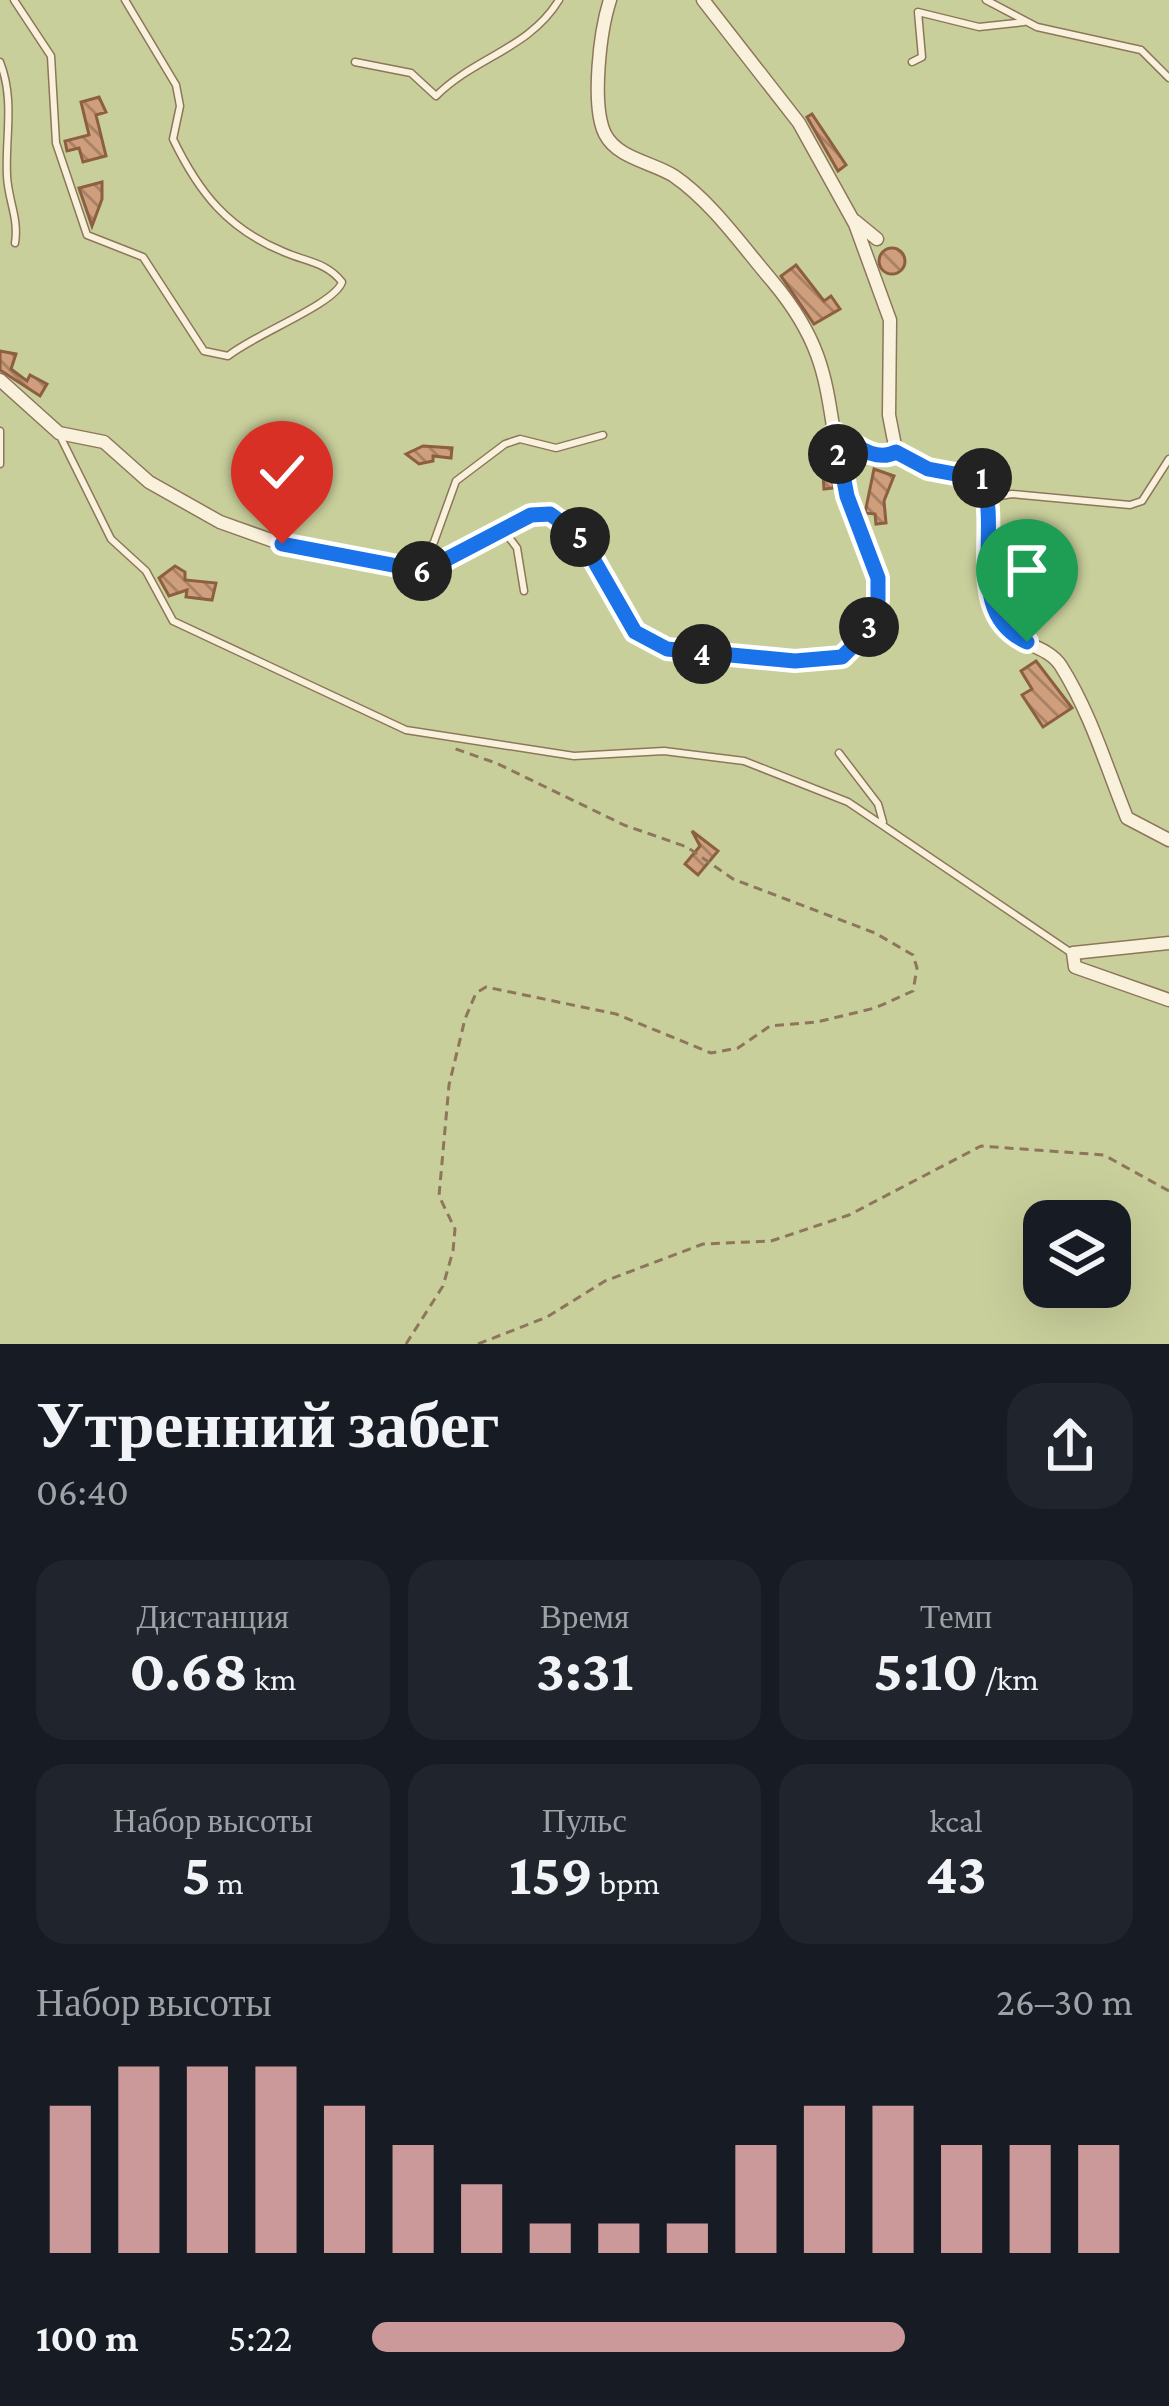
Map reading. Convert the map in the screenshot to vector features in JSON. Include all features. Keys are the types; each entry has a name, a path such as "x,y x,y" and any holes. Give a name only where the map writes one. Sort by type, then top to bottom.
{"street":[{"path":"0,380 59,433 104,442 148,482 246,533 412,570 440,564 531,515 559,517 580,536 635,632 667,649 795,661 842,657 866,633 878,600 878,578 847,496 820,356 775,285 679,180 607,139 601,122 600,58 610,0"},
{"path":"703,0 800,123 854,221 890,320 889,415 896,452"},
{"path":"854,221 877,239"},
{"path":"835,433 870,453 883,457 896,452 928,469 982,479 988,498 988,587 1002,627 1061,665 1100,739 1127,818 1169,840"},
{"path":"1169,943 1073,953 1075,967 1169,1000"}],"lane":[{"path":"14,0 51,56 56,143 87,235 143,257 204,351 229,356 270,326 338,294 342,282 322,264 259,242 208,200 173,140 180,106 176,85 125,0"},
{"path":"355,62 410,73 436,96 456,75 524,41 559,0"},
{"path":"986,0 1027,21 1141,50 1169,78"},
{"path":"912,62 922,57 918,12 979,26 1027,21"},
{"path":"0,62 9,88 7,179 18,225 15,242"},
{"path":"0,431 0,464"},
{"path":"59,433 111,539 146,571 173,621 423,734 574,756 664,751 744,760 848,802 1073,953"},
{"path":"412,570 428,555 450,491 465,472 520,439 556,448 603,435"},
{"path":"988,498 1012,494 1130,505 1142,501 1169,459"},
{"path":"506,532 517,548 524,591"},
{"path":"839,753 878,804 884,825"}],"path":[{"path":"406,1344 443,1286 453,1251 455,1229 439,1186 454,1056 476,993 486,986 616,1014 711,1053 738,1048 770,1026 817,1022 897,1001 913,991 917,968 913,955 892,941 733,879 686,847 552,795 496,763 423,734"},
{"path":"478,1344 547,1317 605,1281 703,1244 771,1241 849,1216 981,1146 1104,1155 1169,1191"}],"green space":[{"path":"0,0 1169,0 1169,1344 0,1344"}],"building":[{"path":"99,97 106,112 96,115 106,156 83,162 79,148 67,151 65,141 89,135 81,102"},
{"path":"812,114 846,165 838,171 807,117"},
{"path":"102,182 102,199 92,226 79,188"},
{"path":"892,248 905,261 892,274 879,261"},
{"path":"796,265 824,301 831,296 840,309 814,324 781,276"},
{"path":"0,351 16,354 11,369 27,381 30,375 47,384 40,396 0,370"},
{"path":"819,433 823,433 834,488 824,489 823,473 818,473"},
{"path":"423,446 452,448 451,458 433,456 433,461 419,464 406,454"},
{"path":"874,469 894,476 884,501 886,523 876,524 875,514 865,513"},
{"path":"175,566 185,572 185,580 216,583 212,600 186,597 187,590 169,596 159,578"},
{"path":"1036,661 1072,708 1043,727 1022,695 1032,689 1021,671"},
{"path":"692,831 718,851 698,875 685,864 700,846"}],"route":[{"path":"282,544 424,571 531,515 550,514 580,536 615,606 635,632 667,649 795,661 842,657 866,633 878,600 878,578 847,496 835,433 870,453 883,457 896,452 928,469 964,471 982,479 989,514 988,587 993,606 1002,627 1027,642"}]}
